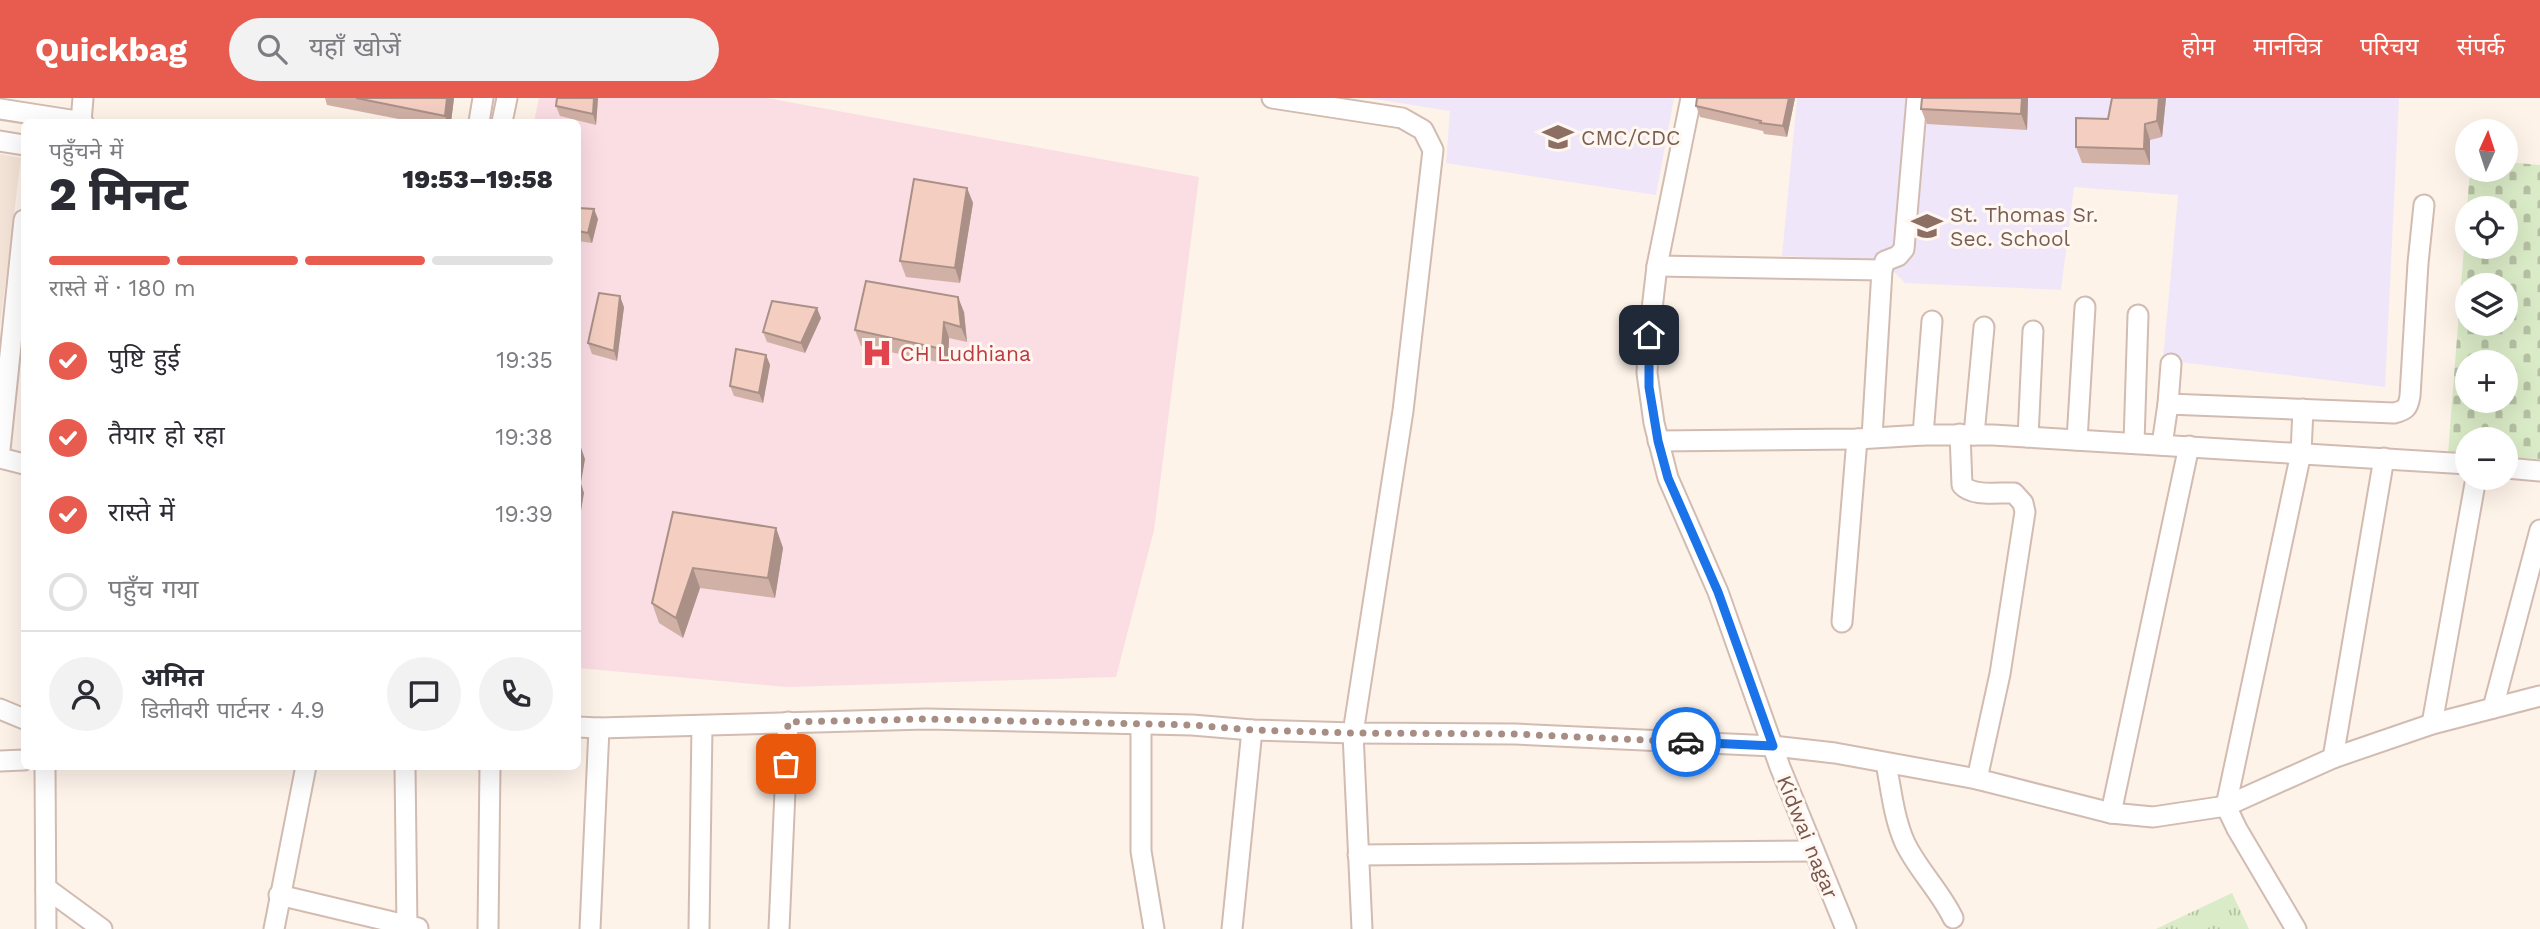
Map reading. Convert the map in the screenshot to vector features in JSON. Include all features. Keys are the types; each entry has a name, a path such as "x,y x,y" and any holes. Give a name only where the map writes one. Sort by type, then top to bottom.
{"street":[{"path":"82,119 83,98"},
{"path":"479,119 483,98"},
{"path":"503,119 507,98"},
{"path":"1272,98 1402,118 1423,130 1433,150 1403,411 1353,733 1362,929"},
{"name":"Kidwai nagar","path":"1691,98 1657,266 1649,335 1647,373 1658,441 1668,478 1718,592 1773,746 1846,929"},
{"path":"1842,622 1882,270 1884,262 1898,256 1904,249 1917,98"},
{"path":"0,109 37,111 70,119"},
{"path":"0,141 21,144"},
{"path":"2168,404 2394,413 2404,410 2408,406 2424,205"},
{"path":"0,450 7,308 21,236"},
{"path":"1657,266 1882,270"},
{"path":"2077,440 2085,307"},
{"path":"2134,443 2138,315"},
{"path":"1923,435 1932,321"},
{"path":"1977,779 2000,674 2025,512 2023,503 2014,493 1965,489 1961,478 1983,327"},
{"path":"2028,437 2033,331"},
{"path":"2162,445 2171,364"},
{"path":"2296,929 2226,806 2301,453 2303,410"},
{"path":"1658,441 1967,435 2455,463"},
{"path":"2111,813 2189,446"},
{"path":"0,458 21,463"},
{"path":"2333,758 2384,458"},
{"path":"2518,469 2540,471"},
{"path":"2432,724 2474,490"},
{"path":"2493,708 2540,530"},
{"path":"581,727 926,719 1353,733 1515,734 1773,746 1835,753 1977,779 2111,813 2153,817 2226,806 2333,758 2432,724 2540,696"},
{"path":"0,709 21,718"},
{"path":"779,929 788,722"},
{"path":"1140,724 1141,851 1154,929"},
{"path":"699,929 702,726"},
{"path":"590,929 598,728"},
{"path":"1232,929 1252,730"},
{"path":"0,761 21,760"},
{"path":"1886,763 1905,843 1923,873 1943,898 1953,918"},
{"path":"45,770 46,929"},
{"path":"274,929 305,770"},
{"path":"279,895 412,928 405,770"},
{"path":"488,929 490,770"},
{"path":"1358,855 1814,851"},
{"path":"46,888 102,929"}],"shaded area":[{"name":"CH Ludhiana","path":"539,98 767,98 1199,177 1154,530 1116,677 786,687 581,668 581,119 535,119"},
{"name":"CMC/CDC","path":"1369,98 1674,98 1656,195 1446,163 1450,111"},
{"name":"St. Thomas Sr. Sec. School","path":"1797,98 2399,98 2385,387 2163,360 2178,195 2074,187 2061,290 1905,283 1882,260 1782,256"},
{"path":"0,154 21,158 0,327"}],"green space":[{"path":"2518,163 2540,165 2540,459 2518,458 2518,427 2455,427 2455,454 2448,454 2455,364 2455,413 2518,413 2518,350 2456,350 2457,336 2518,336 2518,273 2462,273 2463,259 2518,259 2518,196 2468,196 2469,182 2518,182"},
{"path":"2232,893 2249,929 2156,929"}],"building":[{"path":"356,98 447,98 445,116"},
{"path":"557,98 594,98 593,114 556,106"},
{"path":"1697,98 1789,98 1783,126 1760,123 1761,121 1696,106"},
{"path":"1922,98 2022,98 2021,114 1921,109"},
{"path":"2112,98 2159,98 2157,121 2145,124 2144,149 2076,147 2076,118 2108,119"},
{"path":"914,179 967,188 955,268 900,261"},
{"path":"581,208 594,209 588,233 581,232"},
{"path":"866,281 958,297 961,327 944,322 942,349 855,330"},
{"path":"599,293 620,296 614,351 588,343"},
{"path":"772,301 817,308 801,343 763,332"},
{"path":"736,349 766,355 759,393 730,386"},
{"path":"673,512 776,528 768,578 693,568 676,618 652,603"}],"way so far":[{"path":"786,764 788,722 926,719 1192,725 1353,733 1515,734 1686,742"}],"place":[{"name":"CMC/CDC","path":"1558,137"},
{"name":"St. Thomas Sr. Sec. School","path":"1927,226"},
{"name":"CH Ludhiana","path":"877,353"}],"route":[{"path":"1649,335 1647,373 1654,423 1668,478 1718,592 1773,746 1686,742"}]}
